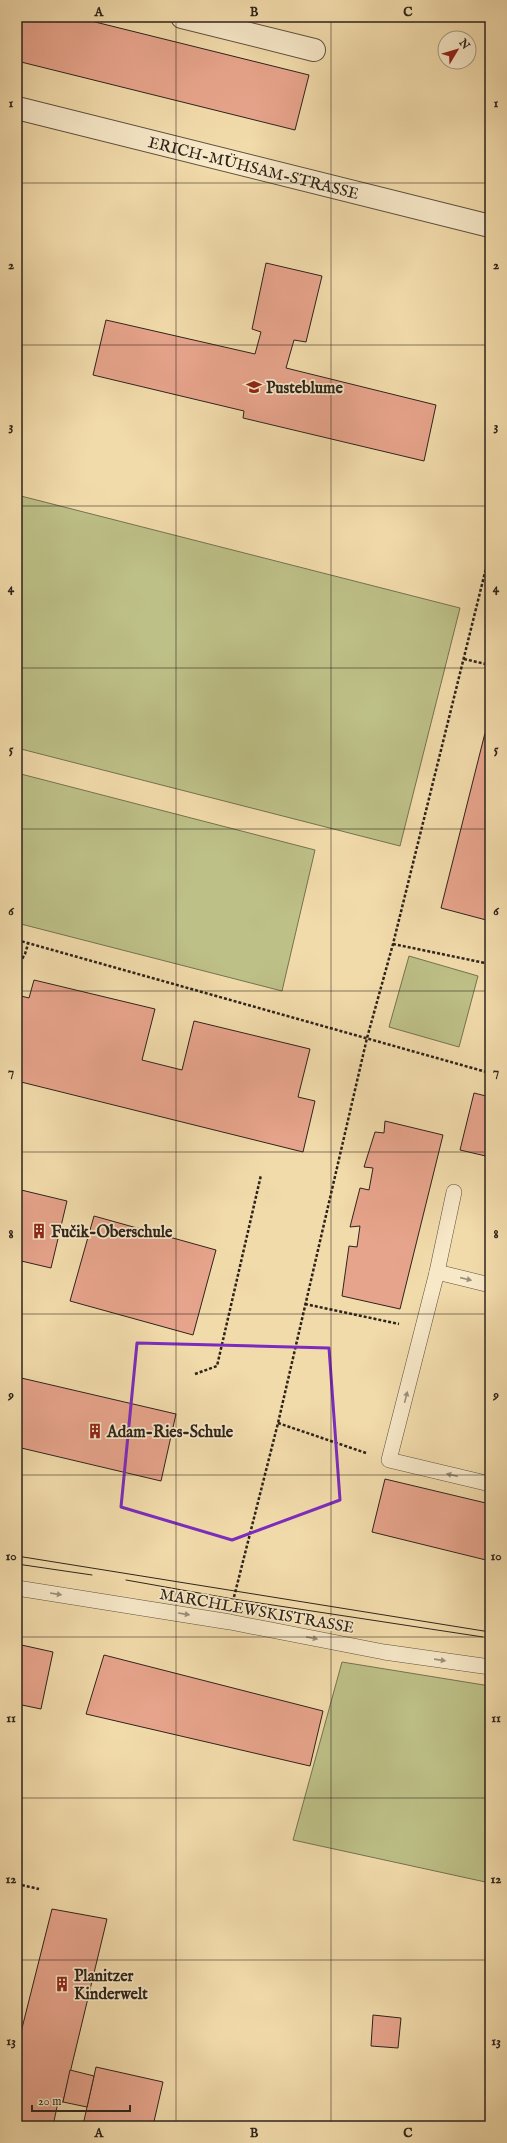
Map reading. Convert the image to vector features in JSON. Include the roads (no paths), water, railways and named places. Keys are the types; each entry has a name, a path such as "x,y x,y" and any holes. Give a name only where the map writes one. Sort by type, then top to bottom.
{"street":[{"path":"182,17 314,50"},
{"name":"ERICH-MÜHSAM-STRASSE","path":"17,108 490,226"}],"lane":[{"path":"454,1192 437,1272 389,1460 490,1484"},
{"path":"437,1272 490,1285"},
{"name":"MARCHLEWSKISTRASSE","path":"17,1588 230,1622 384,1652 490,1667"}],"tram line":[{"path":"17,1556 490,1632"},
{"path":"17,1564 92,1575"},
{"path":"126,1580 233,1599 483,1637"}],"place":[{"name":"Pusteblume","path":"254,387"},
{"name":"Fučik-Oberschule","path":"39,1231"},
{"name":"Adam-Ries-Schule","path":"95,1431"},
{"name":"Planitzer Kinderwelt","path":"62,1984"}]}
